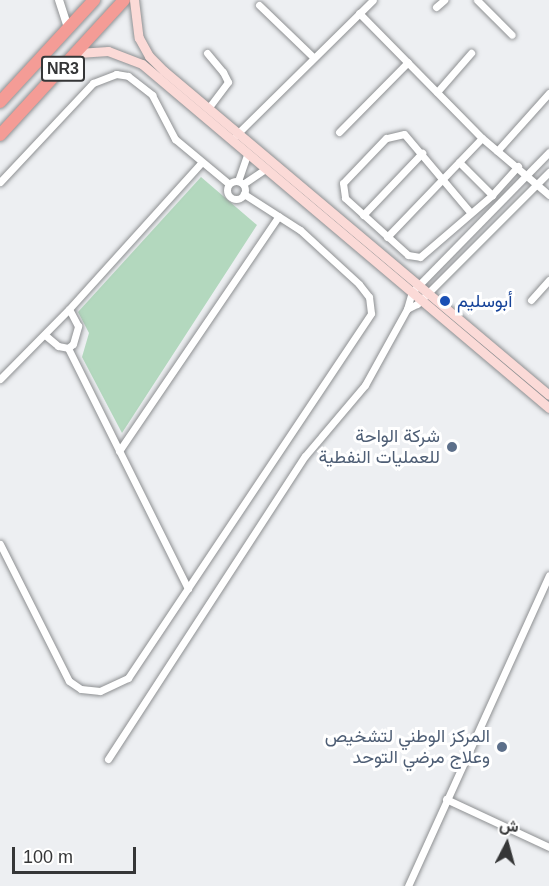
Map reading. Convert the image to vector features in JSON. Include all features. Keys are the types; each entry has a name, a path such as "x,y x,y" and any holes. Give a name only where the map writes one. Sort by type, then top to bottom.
{"highway":[{"name":"NR3","path":"0,102 94,0"},
{"name":"NR3","path":"0,135 78,53 124,0"}],"main road":[{"path":"134,0 139,38 162,74 265,169 415,288"},
{"path":"78,53 120,54 162,74 209,107 549,408"},
{"path":"424,296 549,395"}],"street":[{"path":"59,0 69,27"},
{"path":"231,140 373,0"},
{"path":"436,8 444,0"},
{"path":"477,0 512,35"},
{"path":"259,5 314,57"},
{"path":"359,13 482,138 528,174 549,195"},
{"path":"207,53 224,72 228,82 209,107"},
{"path":"437,92 471,53"},
{"path":"339,132 408,62"},
{"path":"0,182 93,83 116,74 128,76 152,95 175,139 200,164 228,184 231,197 244,194"},
{"path":"497,151 549,93"},
{"path":"470,212 404,134 391,134 346,178 343,193 363,215 408,255 420,257 492,195 518,166"},
{"path":"387,237 482,138"},
{"path":"108,759 305,456 365,385 407,309 415,288 549,152"},
{"path":"363,215 422,153"},
{"path":"0,543 61,671 75,686 91,691 114,688 128,678 371,313 365,290 310,238 244,194 241,182 248,154"},
{"path":"459,162 492,195"},
{"path":"0,379 45,335 200,164"},
{"path":"228,184 241,182 265,169"},
{"path":"407,309 424,296 549,172"},
{"path":"119,451 279,216"},
{"path":"531,300 549,280"},
{"path":"68,348 78,333 69,309"},
{"path":"45,335 53,344 68,348 188,589"},
{"path":"408,886 549,575"},
{"path":"446,799 549,847"}],"green space":[{"path":"201,177 257,225 122,433 82,357 89,333 78,312"}],"place":[{"name":"أبوسليم","path":"445,301"},
{"name":"شركة الواحة للعمليات النفطية","path":"452,447"},
{"name":"المركز الوطني لتشخيص وعلاج مرضي التوحد","path":"502,747"}]}
